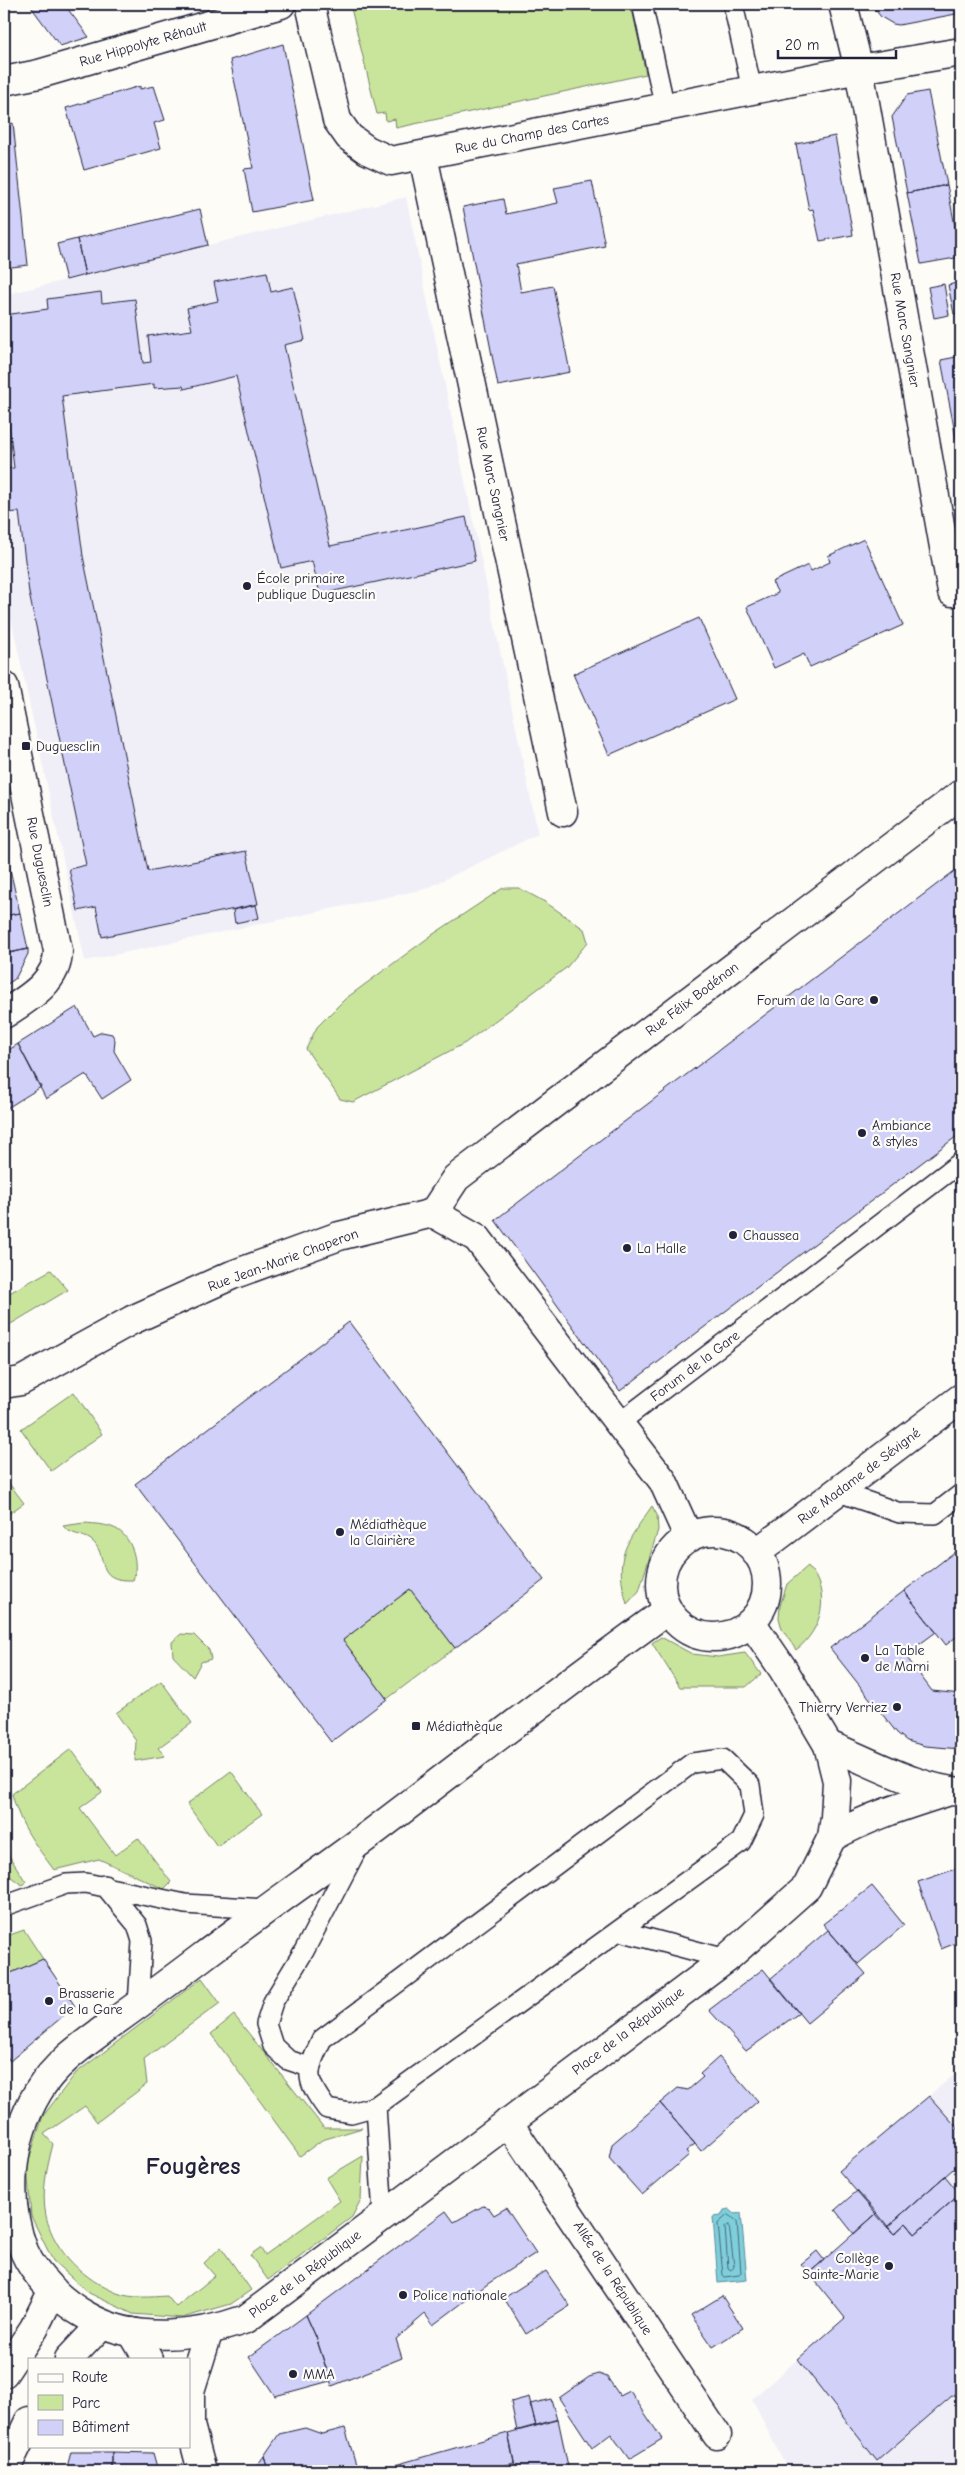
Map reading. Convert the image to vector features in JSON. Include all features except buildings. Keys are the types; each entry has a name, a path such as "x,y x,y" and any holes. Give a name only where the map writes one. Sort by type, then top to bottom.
{"street":[{"name":"Rue Hippolyte Réhault","path":"4,80 39,74 281,4"},
{"name":"Rue du Champ des Cartes","path":"310,4 337,120 349,137 367,150 391,161 859,69"},
{"path":"843,4 859,69 961,52"},
{"name":"Rue Marc Sangnier","path":"859,69 952,592"},
{"name":"Rue Marc Sangnier","path":"424,156 562,812"},
{"name":"Rue Duguesclin","path":"4,686 10,751 58,952 58,964 37,993 4,1014"},
{"name":"Rue Félix Bodénan","path":"433,1213 456,1178 961,794"},
{"path":"433,1213 478,1238 662,1481 688,1538"},
{"name":"Rue Jean-Marie Chaperon","path":"4,1384 21,1381 132,1320 232,1276 339,1236 433,1213"},
{"name":"Rue Madame de Sévigné","path":"756,1553 961,1398"},
{"path":"700,1533 725,1533 748,1544 756,1553 762,1564 766,1589 759,1612 751,1622 738,1632 707,1637 691,1632 677,1623 668,1610 662,1594 664,1570 675,1548 688,1538 700,1533"},
{"name":"Place de la République","path":"668,1610 361,1841 264,1909 69,2056 39,2090 23,2121 8,2183 14,2210 14,2254 78,2312 101,2325 132,2332 176,2335 209,2330 246,2319 726,1959 807,1887 832,1837 837,1781 828,1745 783,1669 751,1622"},
{"path":"828,1745 894,1773 956,1792"},
{"path":"832,1837 858,1823 899,1806 956,1792"},
{"name":"Allée de la République","path":"508,2122 717,2435"},
{"path":"4,2373 34,2328 53,2290"},
{"path":"70,2358 101,2325"},
{"path":"190,2392 209,2330"},
{"path":"132,2332 147,2358"},
{"path":"5,2471 28,2423"},
{"path":"190,2428 202,2471"}],"lane":[{"path":"642,4 666,108"},
{"path":"733,4 752,90"},
{"name":"Forum de la Gare","path":"618,1423 961,1162"},
{"path":"839,1492 900,1513 935,1514 961,1494"},
{"path":"723,1759 750,1785 754,1815 741,1842 620,1931 376,2106 351,2113 327,2108 311,2087 309,2066 322,2040 692,1764 723,1759"},
{"path":"309,2066 288,2060 274,2046 266,2024 273,2002 304,1951 361,1841"},
{"path":"4,1906 66,1884 86,1883 104,1885 185,1904 264,1909"},
{"path":"104,1885 137,1925 142,1941 138,2005"},
{"path":"620,1931 726,1959"},
{"path":"376,2106 383,2215"}],"shaded area":[{"name":"École primaire publique Duguesclin","path":"406,197 538,834 425,889 85,961 11,618 4,555 4,295"},
{"name":"Collège Sainte-Marie","path":"961,2069 961,2471 788,2471 752,2399 845,2318 824,2260 876,2213 839,2171"}],"green space":[{"path":"350,4 631,4 646,74 396,128 395,119 386,121 385,113 377,114"},
{"path":"503,888 519,888 545,902 584,929 588,942 566,968 465,1043 353,1102 340,1099 306,1049 317,1027 345,999 432,935"},
{"path":"51,1270 68,1290 4,1328 4,1296"},
{"path":"74,1392 102,1434 51,1471 21,1429"},
{"path":"4,1477 24,1503 4,1517"},
{"path":"652,1506 657,1515 658,1530 639,1591 627,1604 621,1574 624,1551"},
{"path":"84,1523 110,1527 123,1534 131,1546 135,1560 133,1580 112,1577 104,1566 97,1546 91,1540 69,1531 63,1526"},
{"path":"808,1566 820,1588 822,1599 821,1611 818,1622 812,1632 796,1650 782,1629 779,1618 780,1606 787,1584"},
{"path":"410,1589 455,1648 387,1699 343,1640"},
{"path":"181,1634 194,1635 209,1650 211,1659 201,1662 193,1677 173,1656 172,1642"},
{"path":"661,1637 692,1654 718,1657 745,1653 761,1674 746,1687 680,1687 652,1643"},
{"path":"161,1681 192,1723 158,1748 165,1756 135,1761 136,1741 116,1713"},
{"path":"71,1749 102,1792 80,1808 115,1855 138,1838 171,1882 164,1889 99,1859 54,1870 34,1843 19,1816 12,1794"},
{"path":"231,1771 262,1814 217,1846 187,1804"},
{"path":"4,1848 26,1882 22,1885 4,1872"},
{"path":"24,1930 43,1959 4,1976 4,1937"},
{"path":"202,1978 220,2003 144,2059 147,2084 97,2122 85,2106 44,2134 53,2144 44,2189 46,2216 50,2229 72,2263 94,2281 123,2295 135,2297 167,2296 176,2307 215,2276 204,2263 221,2247 251,2290 231,2304 182,2318 133,2314 89,2293 53,2261 31,2216 27,2166 43,2116 76,2073"},
{"path":"234,2015 324,2128 362,2128 322,2140 300,2156 211,2034"},
{"path":"363,2156 361,2199 352,2217 268,2280 250,2255 260,2248 265,2255 340,2201 326,2178"}],"water":[{"path":"729,2209 735,2214 741,2213 747,2280 718,2283 713,2217 721,2216 724,2210"}],"place":[{"name":"École primaire publique Duguesclin","path":"247,586"},
{"name":"Duguesclin","path":"26,746"},
{"name":"Forum de la Gare","path":"874,1000"},
{"name":"Ambiance & styles","path":"862,1133"},
{"name":"Chaussea","path":"733,1235"},
{"name":"La Halle","path":"627,1248"},
{"name":"Médiathèque la Clairière","path":"340,1532"},
{"name":"La Table de Marni","path":"865,1658"},
{"name":"Thierry Verriez","path":"897,1707"},
{"name":"Médiathèque","path":"416,1726"},
{"name":"Brasserie de la Gare","path":"49,2001"},
{"name":"Collège Sainte-Marie","path":"889,2266"},
{"name":"Police nationale","path":"403,2295"},
{"name":"MMA","path":"293,2374"}],"district":[{"name":"Fougères","path":"193,2166"}]}
